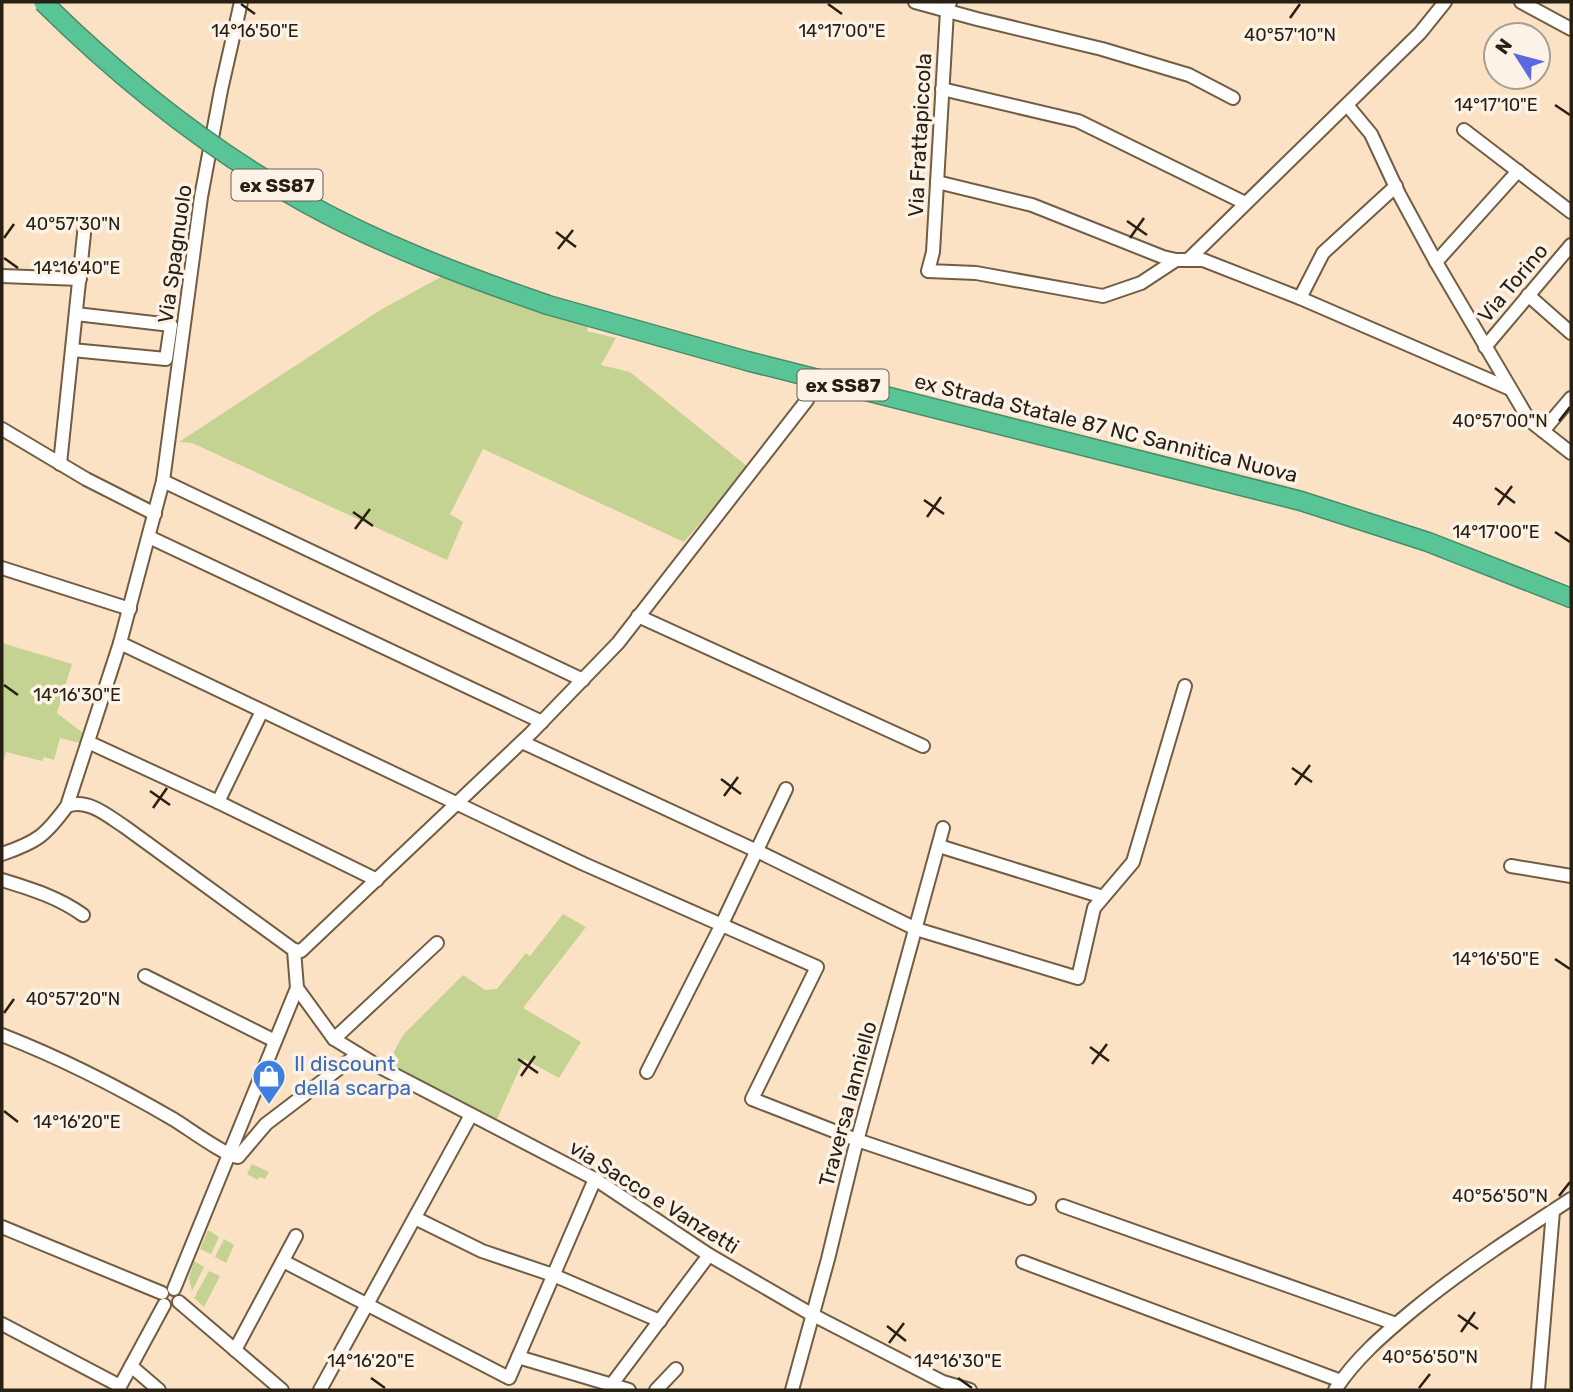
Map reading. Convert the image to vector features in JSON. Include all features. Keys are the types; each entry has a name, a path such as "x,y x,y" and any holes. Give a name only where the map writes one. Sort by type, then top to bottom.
{"highway":[{"name":"ex Strada Statale 87 NC Sannitica Nuova","path":"43,2 122,76 231,156 303,201 383,242 466,276 548,305 747,361 1301,501 1428,542 1571,598"}],"street":[{"name":"Via Spagnuolo","path":"3,853 36,841 50,830 67,806 130,609 163,481 201,197 241,2"},
{"path":"915,2 948,6 1189,75 1233,98"},
{"path":"1182,260 1347,105 1420,33 1445,2"},
{"path":"1521,2 1571,29"},
{"name":"Via Frattapiccola","path":"948,6 933,252 928,271 976,273 1103,296 1141,283 1182,260"},
{"path":"942,89 1078,121 1245,203"},
{"path":"1347,105 1371,134 1436,262 1509,388 1529,419 1571,453"},
{"path":"1464,130 1571,212"},
{"path":"1436,262 1518,172"},
{"path":"937,182 1032,205 1182,260 1203,260 1300,298 1509,388"},
{"path":"1300,298 1323,253 1396,186"},
{"path":"60,464 86,224"},
{"name":"Via Torino","path":"1485,347 1571,244"},
{"path":"2,276 80,279"},
{"path":"1528,295 1571,333"},
{"path":"72,350 166,359 171,325 76,314"},
{"path":"1543,431 1571,398"},
{"path":"67,806 89,805 125,827 293,950 301,951 522,742 618,643 807,400"},
{"path":"2,429 86,479 155,513"},
{"path":"163,481 583,680"},
{"path":"149,537 542,722"},
{"path":"2,568 130,609"},
{"path":"638,616 923,746"},
{"path":"120,643 458,804 721,926 817,967 752,1099 857,1140 1029,1198"},
{"path":"522,742 757,851 916,929 1078,978 1094,908 1133,862 1185,686"},
{"path":"218,802 262,711"},
{"path":"88,742 377,880"},
{"path":"648,1072 786,789"},
{"name":"Traversa Ianniello","path":"792,1390 943,828"},
{"path":"939,846 1103,897"},
{"path":"1511,866 1571,876"},
{"path":"2,880 46,893 83,915"},
{"path":"334,1039 437,943"},
{"name":"via Sacco e Vanzetti","path":"293,950 297,988 334,1039 378,1066 595,1179 709,1255 811,1314 943,1382 970,1390"},
{"path":"145,976 275,1041"},
{"path":"2,1324 119,1388 166,1296 297,988"},
{"path":"2,1035 49,1054 170,1117 209,1140 228,1155 238,1157 260,1131 358,1054"},
{"path":"320,1390 471,1115"},
{"path":"242,1122 260,1131"},
{"path":"283,1261 509,1378 595,1179"},
{"path":"1023,1262 1338,1386 1347,1371 1395,1324 1457,1274 1571,1199"},
{"path":"1063,1206 1395,1324"},
{"path":"1538,1390 1553,1211"},
{"path":"415,1218 482,1251 553,1276 660,1321"},
{"path":"2,1227 166,1296 171,1308 179,1302 282,1390"},
{"path":"235,1350 296,1236"},
{"path":"612,1384 709,1255"},
{"path":"518,1357 629,1390"},
{"path":"131,1366 159,1390"},
{"path":"656,1390 676,1369"}],"green space":[{"path":"441,277 588,326 587,331 616,338 601,365 630,372 748,467 684,542 483,449 450,514 463,522 447,560 192,443 179,442 382,309"},
{"path":"2,643 72,664 57,713 83,733 80,743 60,738 54,760 44,757 42,761 6,752 2,760"},
{"path":"563,914 586,927 523,1008 581,1042 559,1078 524,1059 497,1119 387,1065 403,1035 463,975 485,990 497,989 526,953 530,956"},
{"path":"252,1164 269,1172 265,1179 259,1177 258,1180 247,1174"},
{"path":"208,1230 219,1237 211,1254 200,1249"},
{"path":"224,1239 234,1245 226,1263 215,1257"},
{"path":"194,1261 204,1267 192,1291 189,1278"},
{"path":"209,1271 220,1276 204,1307 194,1298"}],"place":[{"name":"Il discount della scarpa","path":"269,1106"}]}
